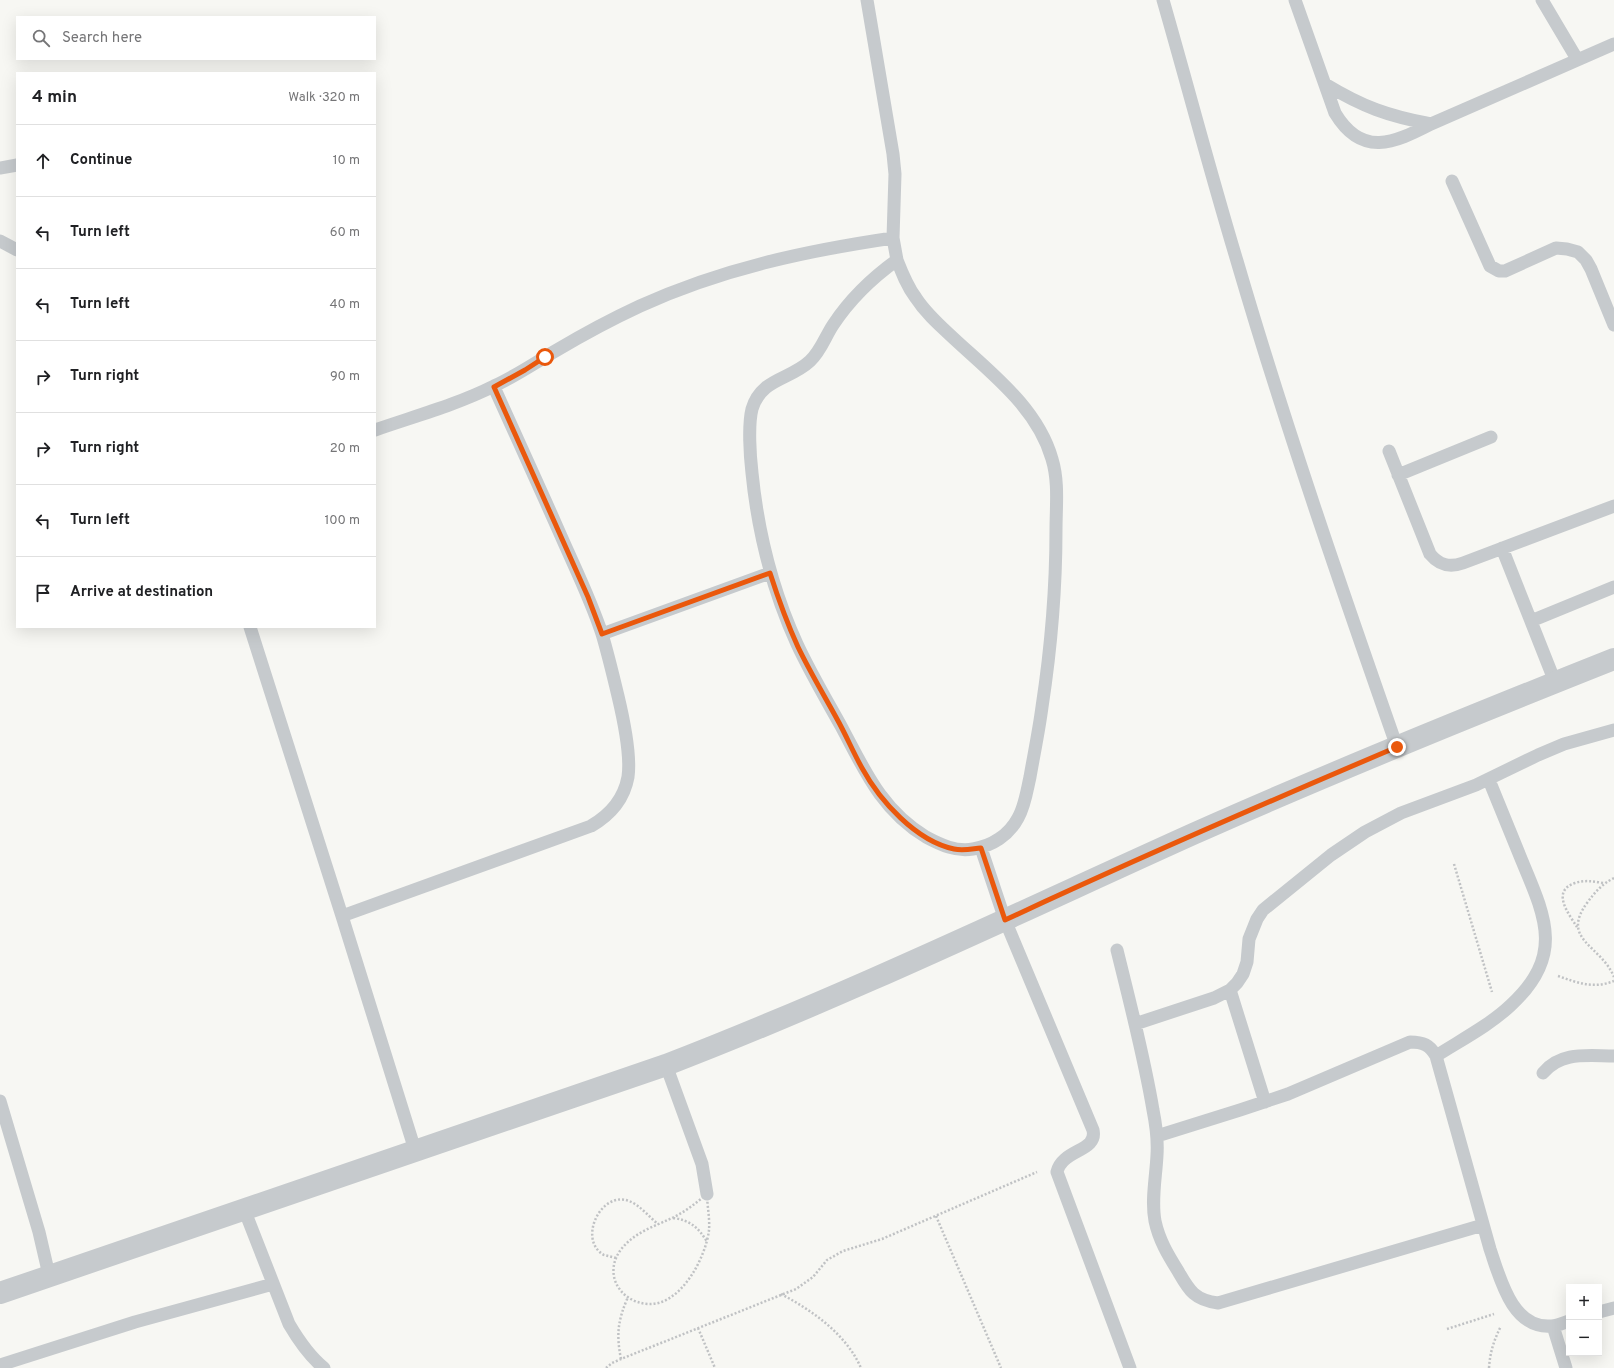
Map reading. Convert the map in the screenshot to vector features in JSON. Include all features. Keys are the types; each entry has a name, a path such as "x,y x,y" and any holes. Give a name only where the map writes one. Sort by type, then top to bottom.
{"street":[{"path":"0,1293 415,1150 666,1066 779,1020 1203,830 1397,747 1614,658"}],"lane":[{"path":"867,0 893,154 895,174 893,238 897,260 905,281 917,300 932,317 1024,406 1037,424 1047,444 1056,479 1054,610 1048,670 1028,786 1020,815 1012,828 992,843 981,848 967,850 954,849 941,845 920,833 901,818 886,803 862,768 852,746 801,653 782,610 770,573 756,508 751,463 750,417 758,396 767,386 799,370 809,362 818,353 831,328 847,305 866,284 897,260"},
{"path":"1163,0 1237,262 1288,425 1343,592 1397,747"},
{"path":"1295,0 1325,84 1342,125 1352,134 1364,140 1378,143 1391,142 1404,138 1431,124 1614,44"},
{"path":"1542,0 1577,59"},
{"path":"1325,84 1350,99 1376,111 1403,119 1431,124"},
{"path":"0,168 16,165"},
{"path":"1452,181 1490,266 1499,271 1505,270 1556,248 1578,252 1592,269 1614,325"},
{"path":"376,430 450,405 494,387 597,327 682,288 725,273 769,261 831,247 893,238"},
{"path":"0,241 16,249"},
{"path":"342,916 591,826 610,812 624,790 628,776 628,760 623,717 602,634 588,597 494,387"},
{"path":"1398,474 1491,437"},
{"path":"1389,451 1430,554 1435,560 1448,566 1456,566 1614,506"},
{"path":"1502,548 1555,682"},
{"path":"602,634 770,573"},
{"path":"1531,622 1614,587"},
{"path":"250,628 415,1150"},
{"path":"1135,1024 1214,998 1230,990 1238,983 1243,974 1247,962 1249,939 1257,919 1270,903 1331,855 1365,832 1401,813 1489,780 1538,755 1564,744 1614,730"},
{"path":"1436,1056 1499,1015 1522,994 1539,968 1546,941 1545,924 1539,902 1489,780"},
{"path":"981,848 1005,920 1093,1130 1094,1135 1091,1143 1062,1161 1057,1172 1130,1368"},
{"path":"1117,950 1153,1108 1157,1136 1153,1206 1159,1234 1164,1248 1189,1290 1198,1298 1218,1303 1483,1225"},
{"path":"1230,990 1265,1102"},
{"path":"1157,1136 1265,1102 1410,1042 1427,1044 1436,1056 1496,1268 1514,1308 1527,1320 1543,1326 1552,1326 1566,1322"},
{"path":"1542,1073 1548,1066 1556,1061 1568,1057 1579,1055 1614,1056"},
{"path":"666,1066 702,1164 707,1194"},
{"path":"0,1101 39,1232 49,1276"},
{"path":"244,1209 289,1324 298,1340 308,1353 324,1368"},
{"path":"0,1365 135,1322 273,1284"},
{"path":"1602,1311 1614,1308"},
{"path":"1552,1326 1566,1368"}],"path":[{"path":"1454,864 1499,1015"},
{"path":"1577,927 1578,919 1582,910 1596,890 1604,883 1614,878"},
{"path":"1604,883 1596,881 1579,882 1567,887 1564,890 1563,899 1566,909 1577,927 1580,936 1606,961 1614,977"},
{"path":"1539,968 1580,984 1599,985 1614,981"},
{"path":"606,1368 612,1363 621,1359 805,1283 813,1277 827,1260 847,1249 882,1239 1032,1173 1059,1166"},
{"path":"707,1194 709,1228 707,1242 696,1269 686,1283 673,1295 661,1302 650,1304 638,1302 628,1297 620,1290 615,1281 613,1271 616,1258 623,1248 633,1238 672,1218 696,1203 707,1194"},
{"path":"616,1258 604,1255 598,1249 592,1235 592,1225 601,1209 607,1204 614,1200 629,1200 636,1204 658,1224"},
{"path":"936,1216 1001,1368"},
{"path":"672,1218 683,1219 693,1225 707,1242"},
{"path":"781,1294 805,1306 826,1322 844,1342 861,1368"},
{"path":"621,1359 617,1330 620,1315 628,1297"},
{"path":"1447,1329 1514,1308"},
{"path":"1489,1368 1494,1340 1502,1322 1514,1308"},
{"path":"698,1328 715,1368"}],"route":[{"path":"545,357 494,387 588,597 602,634 770,573 782,610 798,646 873,786 886,803 901,818 920,833 941,845 954,849 967,850 981,848 1005,920 1196,833 1397,747"}]}
